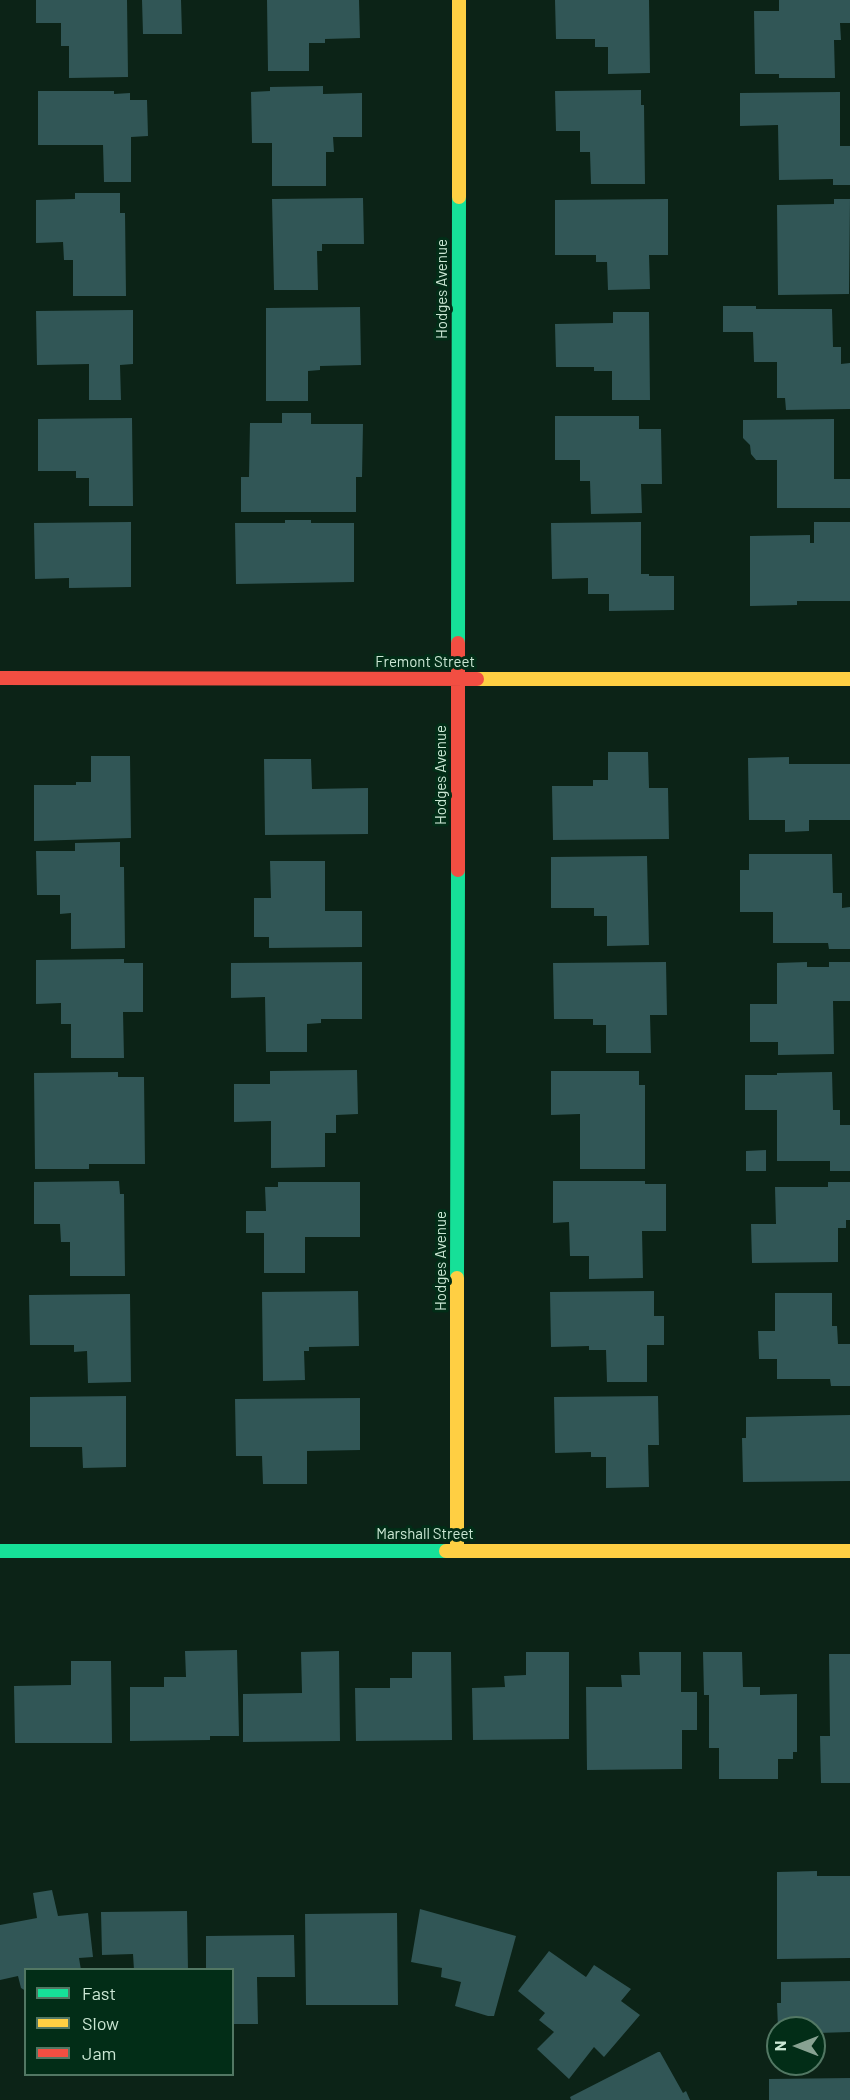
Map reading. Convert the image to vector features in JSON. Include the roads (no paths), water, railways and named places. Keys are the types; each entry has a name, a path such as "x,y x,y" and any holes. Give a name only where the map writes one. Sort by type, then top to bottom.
{"street":[{"name":"Hodges Avenue","path":"457,1551 459,0"},
{"name":"Fremont Street","path":"0,678 850,679"},
{"name":"Marshall Street","path":"0,1551 850,1551"}]}
